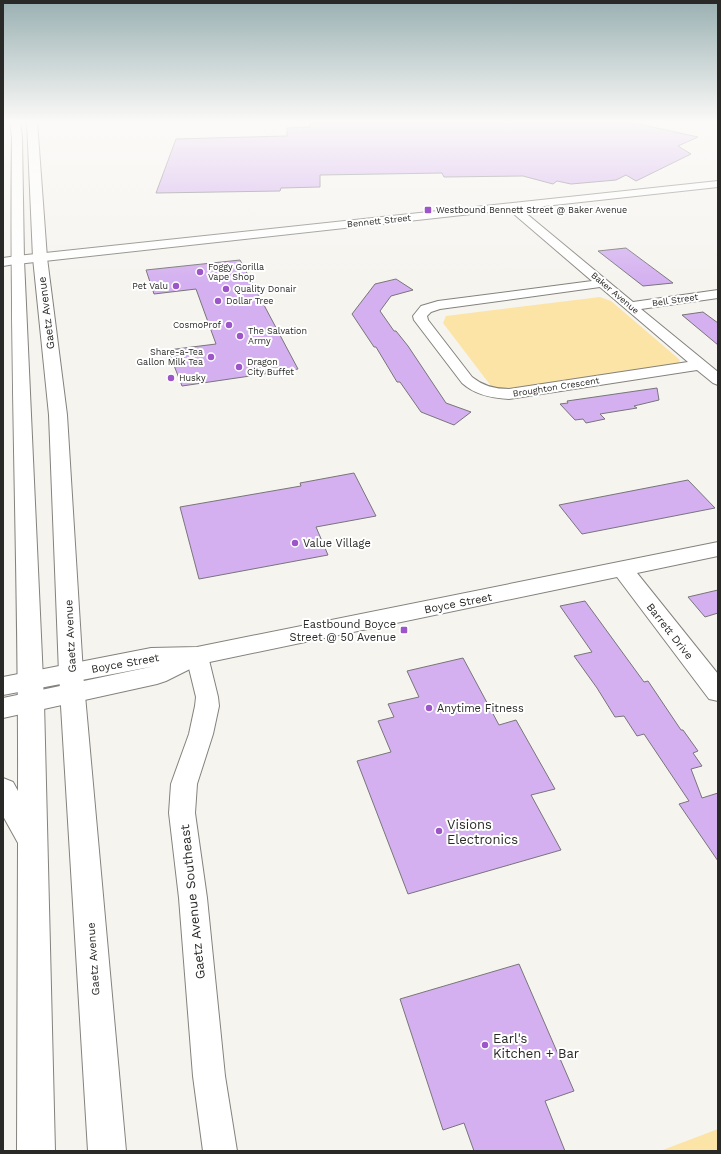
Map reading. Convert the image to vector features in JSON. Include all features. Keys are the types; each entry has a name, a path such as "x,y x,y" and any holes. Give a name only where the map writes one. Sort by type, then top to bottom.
{"main road":[{"path":"12,175 10,261 30,691 36,1151"},
{"name":"Gaetz Avenue","path":"36,175 40,258 58,415 72,683 107,1151"},
{"name":"Bennett Street","path":"10,261 718,184"},
{"name":"Boyce Street","path":"30,691 72,683 157,675 197,656 718,549"},
{"name":"Barrett Drive","path":"623,569 718,692"},
{"path":"3,686 30,691"},
{"path":"3,708 30,691"},
{"path":"3,790 32,840"}],"street":[{"name":"Baker Avenue","path":"512,207 718,380"},
{"name":"Broughton Crescent","path":"603,283 438,305 426,308 420,316 421,320 467,380 476,388 488,392 509,394 700,364"},
{"name":"Bell Street","path":"631,306 718,294"},
{"name":"Gaetz Avenue Southeast","path":"197,656 207,697 207,706 201,734 184,784 182,813 193,898 209,1076 220,1151"}],"shaded area":[{"path":"600,297 611,301 680,360 677,368 512,394 491,386 443,323 446,316"},
{"path":"718,1129 718,1151 660,1151"}],"building":[{"path":"163,175 329,175 320,175 320,187 281,188 280,191 156,193"},
{"path":"443,175 649,175 636,181 626,175 616,180 571,184 557,181 553,184 523,176 444,177"},
{"path":"626,248 673,283 643,286 598,251"},
{"path":"240,260 298,369 182,386 168,350 216,344 196,289 154,294 146,270"},
{"path":"396,279 413,290 391,296 380,311 394,331 396,331 408,346 446,403 471,412 454,425 421,412 400,382 397,382 376,347 374,347 352,314 375,284"},
{"path":"703,312 718,323 718,345 682,315"},
{"path":"657,388 659,400 634,406 637,408 600,414 605,419 586,423 583,419 575,420 560,404 568,403 567,401"},
{"path":"354,473 376,516 316,527 328,555 199,579 180,507 301,486 300,483"},
{"path":"688,480 715,508 582,534 559,505"},
{"path":"718,590 718,613 705,617 688,597"},
{"path":"585,601 644,682 648,681 681,730 683,730 698,751 693,753 702,766 691,769 702,798 718,793 718,861 679,804 689,801 644,734 637,736 624,716 615,717 597,688 574,656 592,652 560,606"},
{"path":"463,658 499,725 516,720 555,789 531,795 561,850 408,894 357,761 391,752 378,721 394,717 388,704 419,697 407,671"},
{"name":"Earl's Kitchen + Bar","path":"519,964 574,1091 545,1101 565,1151 474,1151 464,1123 443,1130 400,999"}],"place":[{"name":"Westbound Bennett Street @ Baker Avenue","path":"428,210"},
{"name":"Foggy Gorilla Vape Shop","path":"200,272"},
{"name":"Pet Valu","path":"176,286"},
{"name":"Quality Donair","path":"226,289"},
{"name":"Dollar Tree","path":"218,301"},
{"name":"CosmoProf","path":"229,325"},
{"name":"The Salvation Army","path":"240,336"},
{"name":"Share-a-Tea Gallon Milk Tea","path":"211,357"},
{"name":"Dragon City Buffet","path":"239,367"},
{"name":"Husky","path":"171,378"},
{"name":"Value Village","path":"295,543"},
{"name":"Eastbound Boyce Street @ 50 Avenue","path":"404,630"},
{"name":"Anytime Fitness","path":"429,708"},
{"name":"Visions Electronics","path":"439,831"},
{"name":"Earl's Kitchen + Bar","path":"485,1045"}]}
